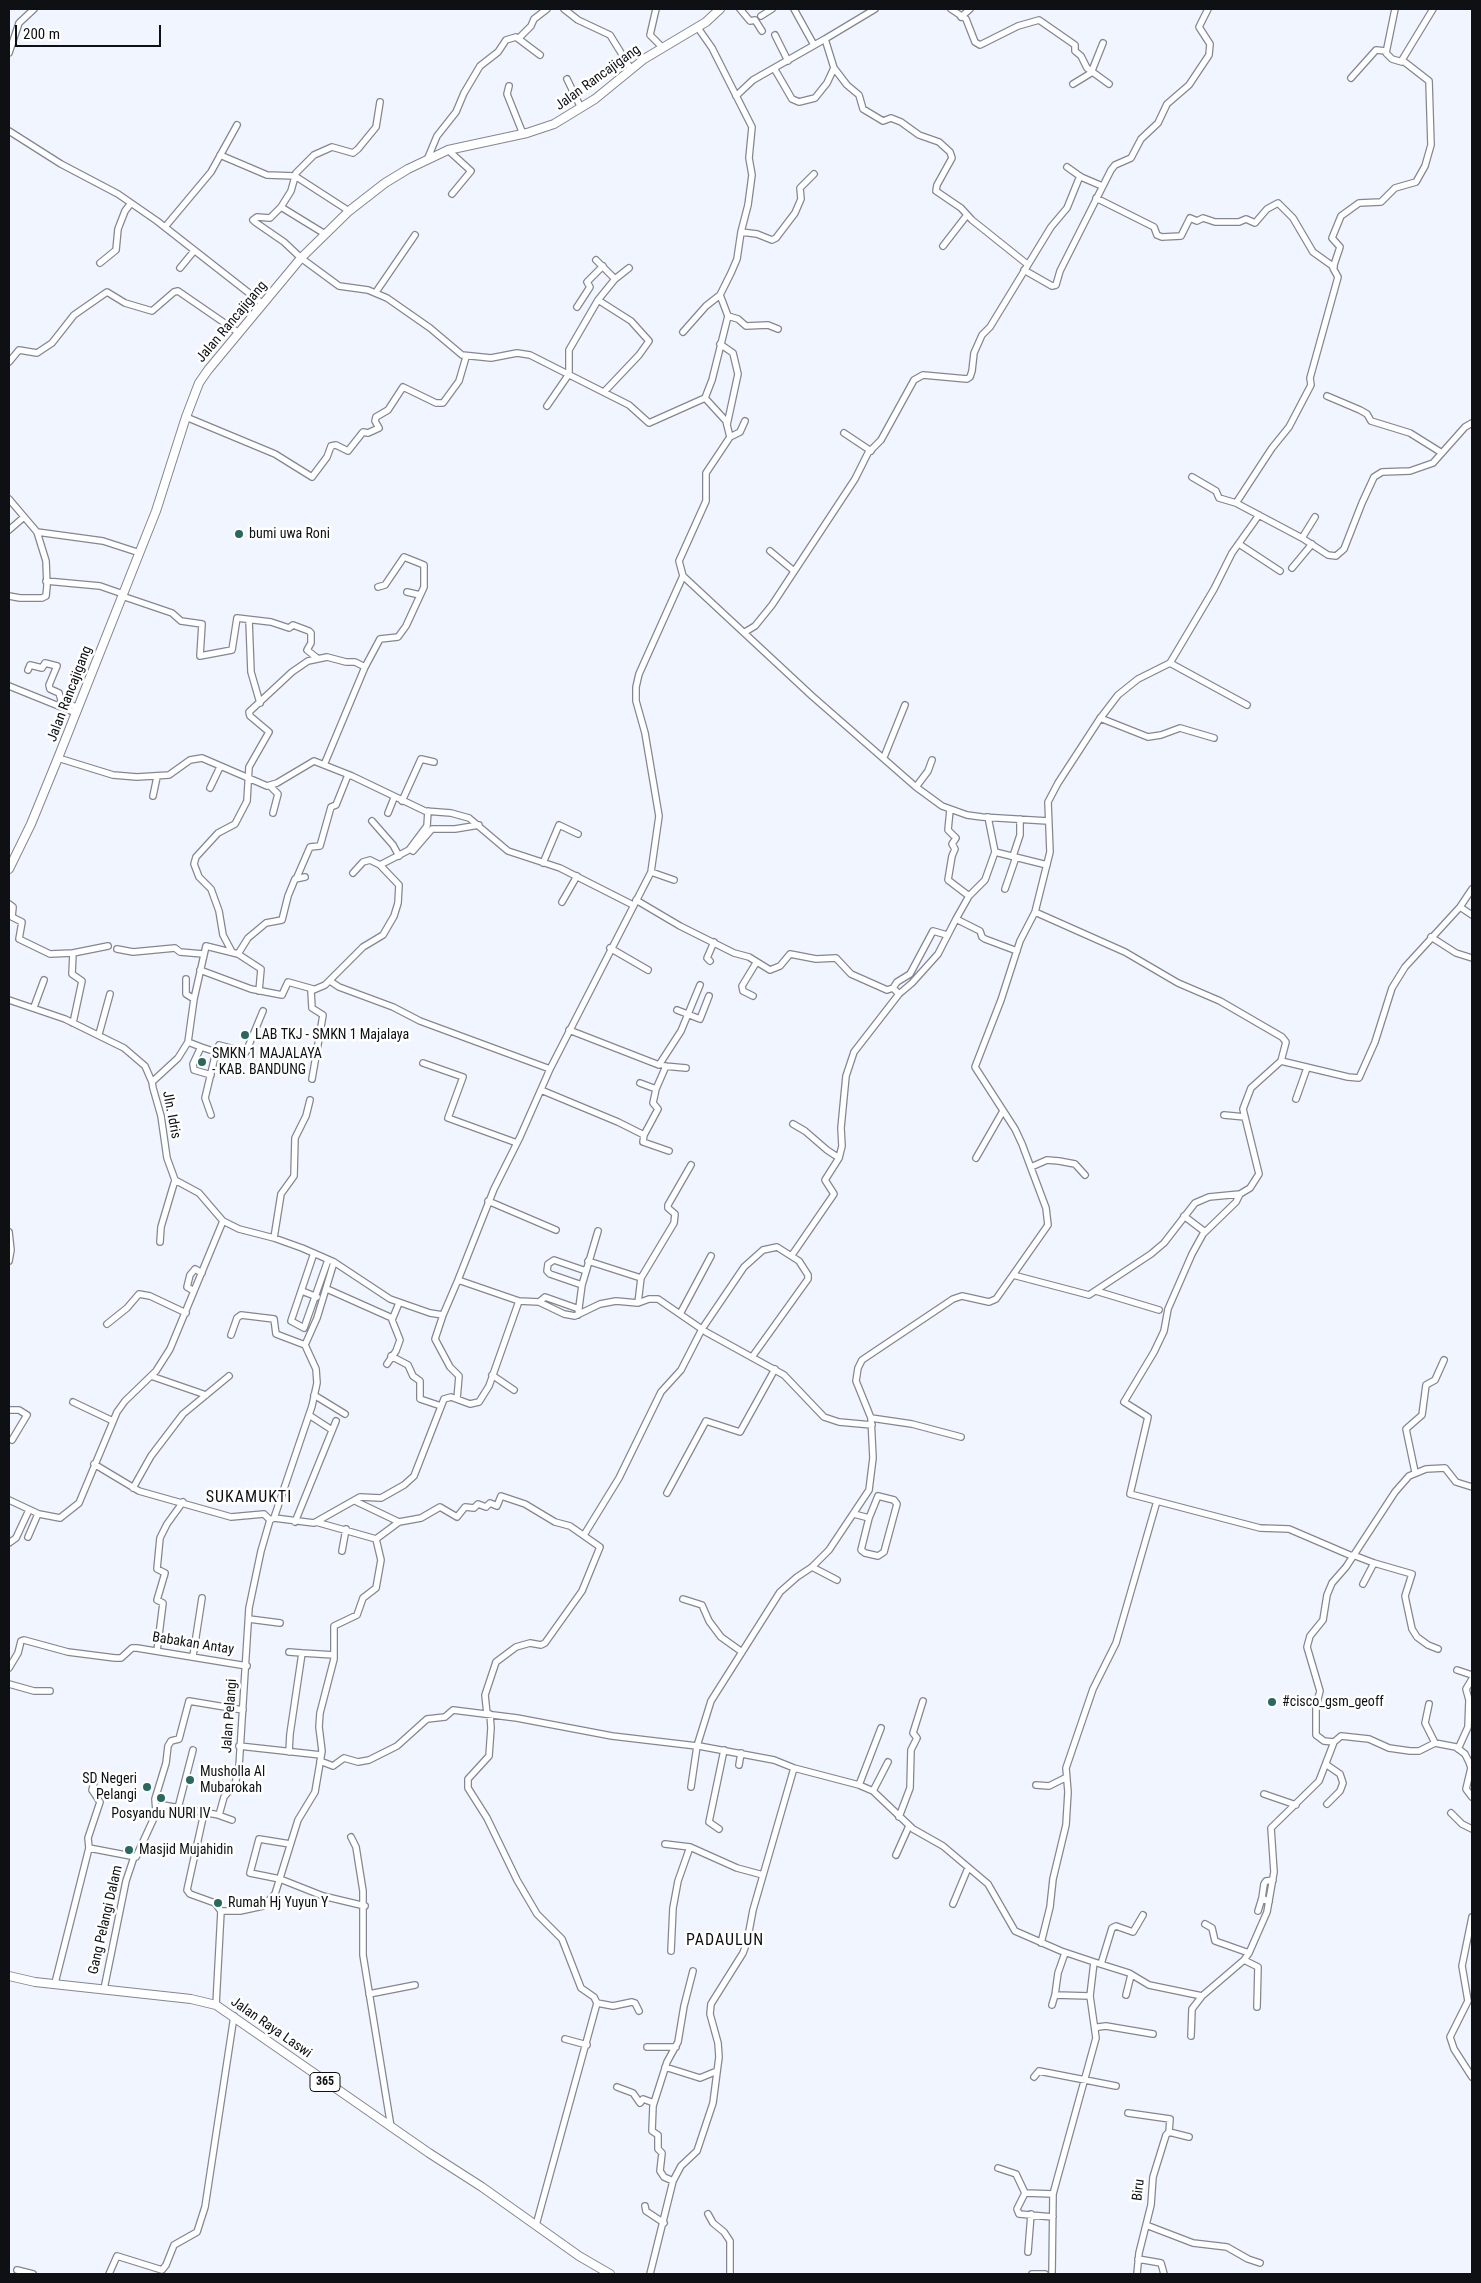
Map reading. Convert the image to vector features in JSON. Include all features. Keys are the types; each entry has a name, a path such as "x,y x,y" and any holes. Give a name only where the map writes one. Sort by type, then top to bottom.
{"main road":[{"name":"Jalan Rancajigang","path":"9,869 31,824 140,553 169,476 186,417 202,377 301,258 349,211 385,183 448,150 523,134 554,124 581,108 631,69 698,28 720,9"},
{"name":"Jalan Raya Laswi","path":"9,1976 191,1999 216,2005 391,2127 608,2274"}],"street":[{"path":"9,54 19,23 34,9"},
{"path":"519,38 531,26 534,19 547,9"},
{"path":"564,9 578,20 610,35 631,69"},
{"path":"656,9 650,35 663,48"},
{"path":"740,9 750,21 755,20 762,31"},
{"path":"761,16 772,9"},
{"path":"794,9 814,45"},
{"path":"736,96 749,83 875,9"},
{"path":"951,9 968,21 975,42 980,45 1018,26 1040,20 1075,45 1076,53 1081,56 1091,72 1109,84"},
{"path":"961,16 970,9"},
{"path":"825,39 834,68 847,85 859,95 863,109 883,121 891,118 901,122 919,135 939,142 945,147 952,158 937,184 936,191 961,208 1025,267 1052,286 1056,285 1060,271 1102,186 1115,165 1131,158 1140,139 1158,123 1167,104 1189,85 1204,64 1209,55 1210,44 1199,26 1208,9"},
{"path":"1236,503 1272,448 1289,427 1308,392 1338,276 1333,271 1340,249 1332,235 1342,214 1362,202 1380,202 1395,188 1416,182 1425,166 1431,145 1429,81 1402,62 1389,57 1386,52 1395,9"},
{"path":"1402,62 1421,26 1434,9"},
{"path":"683,332 710,302 720,295 737,259 741,232 752,187 749,158 752,126 712,48 698,28"},
{"path":"775,35 788,61"},
{"path":"427,160 436,136 456,112 464,93 480,66 498,52 507,39 519,38 540,54"},
{"path":"1073,84 1091,72 1103,43"},
{"path":"1351,78 1376,50 1386,52"},
{"path":"774,68 792,99 799,102 815,98 827,83 834,68"},
{"path":"566,78 581,108"},
{"path":"510,86 507,94 523,134"},
{"path":"380,102 376,127 355,152 331,148 314,155 294,176 291,191 281,207 268,219 258,217 253,220 341,287 376,292 423,322 460,354 467,357 496,358 515,353 530,355 629,405 649,423 705,398"},
{"path":"166,227 211,172 237,125"},
{"path":"9,130 61,164 131,203 166,227 194,251 264,304"},
{"path":"448,150 471,171 452,194"},
{"path":"220,155 268,175 294,176 349,211"},
{"path":"1067,166 1080,176 1102,186"},
{"path":"741,232 757,234 772,240 776,238 795,213 801,199 800,188 814,174"},
{"path":"745,632 755,626 771,607 855,479 871,450 881,440 906,393 919,376 967,379 970,377 977,344 1004,305 1025,267 1052,227 1068,208 1080,176"},
{"path":"1096,198 1154,227 1157,236 1162,237 1181,236 1190,218 1197,221 1203,218 1215,222 1239,222 1246,219 1255,223 1267,209 1278,203 1292,218 1312,251 1321,260 1334,267"},
{"path":"100,263 116,250 118,229 125,211 131,203"},
{"path":"281,207 325,234"},
{"path":"943,246 967,215"},
{"path":"376,292 415,235"},
{"path":"180,268 194,251"},
{"path":"596,260 615,279"},
{"path":"577,307 590,287 586,282 603,266"},
{"path":"547,406 569,374 569,350 598,300 615,279 629,268"},
{"path":"9,362 19,350 36,353 52,343 74,315 107,292 125,304 152,311 174,292 178,291 239,333"},
{"path":"705,398 728,316 720,295"},
{"path":"598,300 631,321 649,340 640,355 604,392"},
{"path":"728,316 738,319 746,326 768,325 778,328"},
{"path":"720,344 734,353 738,374 728,424 730,437"},
{"path":"186,417 275,454 312,477 324,461 331,446 348,451 363,432 367,433 378,429 376,417 388,409 404,386 436,403 443,403 459,381 467,357"},
{"path":"1327,396 1368,414 1371,421 1410,433 1442,453"},
{"path":"705,398 722,414 728,424"},
{"path":"746,421 740,432 730,437 706,473 706,501 679,561 683,576 812,696 884,756 916,786 950,810 988,817 1048,821"},
{"path":"1192,477 1216,491 1219,498 1236,503 1259,515 1302,538 1328,555 1339,555 1344,550 1374,477 1382,472 1402,472 1423,468 1433,463 1464,426 1472,423"},
{"path":"844,433 871,450"},
{"path":"9,499 37,532 46,561 45,597 32,599 9,596"},
{"path":"690,1787 698,1746 711,1701 780,1592 812,1567 829,1550 871,1486 871,1421 856,1381 858,1368 862,1360 953,1299 962,1296 992,1301 1045,1230 1049,1221 1046,1208 1015,1129 976,1067 1017,951 1034,912 1047,865 1050,852 1048,802 1052,792 1100,718 1128,686 1170,663 1239,544 1259,515"},
{"path":"1302,538 1315,516"},
{"path":"9,530 24,517"},
{"path":"37,532 106,541 140,553"},
{"path":"1239,544 1280,571"},
{"path":"1292,568 1312,544"},
{"path":"770,551 794,571"},
{"path":"324,765 365,667 381,638 394,638 401,634 424,584 424,565 405,557 385,585 378,587"},
{"path":"457,1399 459,1376 450,1367 435,1340 443,1314 488,1201 569,1030 635,903 650,872 655,856 659,816 649,753 636,701 636,687 639,674 683,576"},
{"path":"46,581 100,586 172,613 181,621 202,624 200,656 232,650 236,620 249,620 271,622 289,628 293,625 309,631 311,639 307,650 317,658"},
{"path":"407,592 420,595"},
{"path":"249,620 250,672 260,703"},
{"path":"259,991 262,970 235,953 223,936 219,912 211,888 199,877 194,864 196,857 218,833 235,824 247,801 250,765 269,732 249,714 264,697 280,685 300,665 317,658 327,657 346,662 355,662 365,667"},
{"path":"28,670 30,665 42,668 45,662 57,666 50,689 59,693 60,700 77,710"},
{"path":"1170,663 1247,704"},
{"path":"9,686 77,710"},
{"path":"884,756 905,705"},
{"path":"1100,718 1148,737 1161,735 1180,728 1214,738"},
{"path":"58,758 113,775 157,777 169,775 184,764 200,758 248,780 270,786 278,794 273,813"},
{"path":"402,801 421,759 434,762"},
{"path":"916,786 932,760"},
{"path":"270,786 310,762 324,765 394,798 428,811 458,814 469,818 508,850 577,876 734,953 753,959 756,963 772,970 780,966 790,954 816,959 836,958 851,974 887,990 893,988 897,982 910,974 933,931 947,935"},
{"path":"210,788 220,767"},
{"path":"235,953 248,938 266,923 282,920 288,896 310,847 320,846 331,807 336,805 348,775"},
{"path":"154,796 157,777"},
{"path":"388,813 394,798"},
{"path":"950,810 948,830 956,838 952,844 956,849 952,856 948,880 969,896"},
{"path":"380,864 399,856 419,838 427,825 428,811"},
{"path":"792,1255 834,1194 825,1180 839,1158 842,1146 841,1128 846,1076 854,1052 899,994 912,983 938,954 969,896 985,880 995,852 988,817"},
{"path":"1005,889 1020,835 1020,819"},
{"path":"372,821 393,845 399,856"},
{"path":"413,851 432,829 455,829 479,825"},
{"path":"543,863 559,825 578,834"},
{"path":"995,852 1047,865"},
{"path":"200,970 259,991 283,995 288,982 313,988 323,987 363,946 383,935 391,924 398,902 399,885 380,864 365,861 358,865 353,872"},
{"path":"650,872 674,880"},
{"path":"562,902 577,876"},
{"path":"297,877 305,877"},
{"path":"1281,1061 1359,1078 1375,1042 1392,988 1405,967 1460,907 1472,889"},
{"path":"9,904 13,907 12,917 22,922 19,940 50,954 73,953 108,946"},
{"path":"1460,907 1472,914"},
{"path":"1013,1275 1085,1296 1096,1291 1151,1254 1164,1243 1195,1203 1202,1200 1240,1194 1250,1188 1259,1174 1245,1117 1244,1102 1247,1094 1281,1061 1286,1042 1282,1037 1226,1004 1178,983 1125,952 1034,912"},
{"path":"956,919 980,931 985,939 1017,951"},
{"path":"1432,937 1456,953 1472,958"},
{"path":"710,961 707,958 714,942"},
{"path":"194,999 203,954 207,946 235,953"},
{"path":"117,949 133,952 175,948 180,952 203,954"},
{"path":"610,948 648,970"},
{"path":"73,953 72,974 82,981 73,1023"},
{"path":"753,996 743,991 742,986 756,963"},
{"name":"Jln. Idris","path":"175,1180 167,1158 161,1116 152,1082 178,1058 188,1042 194,999 186,994 186,979"},
{"path":"34,1007 44,980"},
{"path":"330,981 338,988 393,1008 420,1021 550,1069"},
{"path":"659,1065 681,1030 700,985"},
{"path":"312,1079 323,1015 311,1006 310,995 313,988"},
{"path":"893,988 899,994"},
{"path":"99,1034 110,994"},
{"path":"678,1010 699,1019 702,1017 709,996"},
{"path":"9,1000 34,1007 73,1023 99,1034 124,1048 138,1059 152,1082"},
{"path":"211,1115 205,1101 216,1052 221,1045 246,1052 263,1010"},
{"path":"569,1030 659,1065 686,1068"},
{"path":"188,1042 216,1052"},
{"path":"201,1047 193,1068 196,1071 211,1075"},
{"path":"423,1064 463,1077 448,1118 517,1142"},
{"path":"666,1066 656,1089 653,1103 658,1108 644,1135 643,1142 670,1151"},
{"path":"1296,1098 1307,1068"},
{"path":"640,1083 656,1089"},
{"path":"541,1090 618,1122 644,1135"},
{"path":"274,1238 282,1194 294,1177 295,1138 306,1116 310,1100"},
{"path":"976,1158 1003,1111"},
{"path":"1224,1115 1245,1117"},
{"path":"793,1124 805,1131 839,1158"},
{"path":"1030,1167 1047,1160 1059,1160 1075,1164 1085,1175"},
{"path":"638,1303 641,1278 674,1223 675,1214 668,1205 691,1165"},
{"path":"160,1242 161,1227 175,1180 199,1193 223,1221 239,1229 274,1238 331,1261 399,1303 418,1310 443,1314"},
{"path":"1240,1194 1236,1202 1205,1232 1182,1273 1168,1309 1164,1331 1154,1352 1124,1402 1148,1417 1130,1494 1260,1528 1288,1529 1352,1556 1412,1574 1405,1596 1410,1622 1417,1637 1438,1649"},
{"path":"488,1201 556,1230"},
{"path":"1184,1216 1205,1232"},
{"path":"9,1500 38,1514 60,1518 83,1497 94,1464 113,1421 125,1401 151,1376 170,1349 223,1221"},
{"path":"9,1232 11,1250 9,1261"},
{"path":"579,1312 582,1285 598,1232"},
{"path":"584,1535 619,1478 661,1392 681,1370 702,1329 744,1267 763,1250 777,1247 792,1255 808,1274 806,1285 752,1358"},
{"path":"314,1254 291,1322 302,1327 306,1328 331,1261"},
{"path":"680,1314 711,1256"},
{"path":"582,1285 550,1274 547,1270 548,1264 554,1260 586,1270"},
{"path":"232,1335 238,1318 247,1314 274,1319 276,1334 304,1345 317,1318 327,1289 331,1261"},
{"path":"588,1261 641,1278"},
{"path":"194,1292 187,1287 190,1274 195,1269 202,1273"},
{"path":"458,1280 519,1302 539,1302 544,1297 579,1312 600,1304 616,1302 638,1303 649,1298 658,1300 702,1329 784,1375 824,1416 839,1422 871,1421 912,1424 961,1437"},
{"path":"327,1289 392,1318"},
{"path":"302,1291 317,1297"},
{"path":"1096,1291 1159,1310"},
{"path":"107,1324 127,1308 139,1294 150,1296 186,1314"},
{"path":"316,1522 361,1497 381,1498 410,1480 446,1397 470,1404 479,1402 489,1386 519,1302"},
{"path":"387,1364 396,1351 400,1337 396,1332 392,1318 399,1303"},
{"name":"Jalan Pelangi","path":"218,1816 224,1797 238,1777 249,1618 255,1574 272,1519 309,1415 314,1395 316,1368 304,1345"},
{"path":"392,1356 408,1365 413,1376 420,1380 420,1399 441,1406"},
{"path":"1415,1472 1406,1429 1422,1415 1426,1385 1435,1380 1444,1360"},
{"path":"667,1493 706,1422 740,1432 775,1369"},
{"path":"492,1375 514,1390"},
{"path":"151,1376 206,1395"},
{"path":"133,1488 151,1456 183,1414 201,1397 229,1376"},
{"path":"314,1395 345,1414"},
{"path":"73,1402 113,1421"},
{"path":"9,1410 23,1411 27,1415 12,1440"},
{"path":"309,1415 332,1430"},
{"path":"295,1522 336,1421"},
{"path":"94,1464 133,1488 223,1516 236,1518 264,1514 272,1519 316,1522 376,1539"},
{"path":"1334,1742 1324,1741 1316,1735 1316,1706 1320,1691 1307,1647 1310,1636 1323,1620 1326,1595 1332,1583 1394,1492 1415,1472 1436,1467 1445,1468 1456,1482 1472,1487"},
{"path":"376,1539 399,1522 420,1518 441,1506 457,1517 465,1507 474,1508 478,1504 486,1507 490,1503 497,1506 502,1496 526,1504 549,1520 570,1526 600,1547 582,1590 543,1644 530,1643 516,1647 494,1665 484,1695 491,1728 488,1756 468,1779 468,1788 487,1818 517,1880 537,1914 562,1939 581,1988 594,1997 597,2003 536,2226"},
{"path":"878,1496 894,1500 897,1504 884,1552 878,1556 865,1554 861,1550 869,1518 878,1496"},
{"path":"355,1501 399,1522"},
{"path":"157,1651 163,1603 157,1600 165,1573 157,1568 160,1538 167,1524 183,1502"},
{"path":"1041,1943 1050,1907 1054,1874 1066,1825 1068,1792 1065,1778 1066,1768 1093,1689 1116,1643 1157,1502"},
{"path":"9,1544 16,1538 29,1510"},
{"path":"28,1537 38,1514"},
{"path":"854,1514 869,1518"},
{"path":"342,1551 346,1530"},
{"path":"221,1912 240,1911 263,1906 275,1894 298,1820 314,1795 320,1758 320,1713 325,1689 332,1671 334,1626 357,1615 363,1598 376,1588 381,1558 376,1539"},
{"path":"1363,1584 1374,1563"},
{"path":"812,1567 837,1580"},
{"path":"193,1656 202,1598"},
{"path":"683,1599 702,1605 709,1621 721,1637 742,1652"},
{"path":"249,1618 280,1623"},
{"name":"Babakan Antay","path":"9,1668 17,1655 21,1641 24,1640 68,1652 118,1659 132,1648 193,1656 247,1666"},
{"path":"289,1652 334,1655"},
{"path":"289,1752 302,1653"},
{"path":"1457,1670 1472,1675"},
{"path":"1458,1749 1468,1726 1469,1700 1466,1690 1472,1679"},
{"path":"9,1684 34,1691 50,1691"},
{"path":"156,1812 155,1799 166,1763 168,1746 171,1741 179,1739 188,1701 243,1710"},
{"path":"899,1817 910,1788 911,1750 917,1738 914,1732 923,1701"},
{"path":"1429,1704 1425,1723 1434,1743"},
{"path":"239,1746 320,1758 333,1766 344,1758 354,1759 358,1762 369,1760 397,1746 429,1718 444,1717 453,1710 488,1714 612,1736 724,1750 774,1760 794,1768 859,1784 873,1791 909,1826 943,1846 993,1889 1015,1931 1041,1943 1131,1975 1149,1985 1202,1996"},
{"path":"859,1784 881,1728"},
{"path":"1191,2036 1192,2009 1202,1996 1244,1960 1267,1912 1275,1860 1271,1828 1296,1806 1319,1781 1334,1742 1341,1736 1369,1739 1389,1748 1410,1751 1418,1750 1434,1743 1445,1744 1458,1749 1465,1754 1471,1768 1466,1789 1472,1797"},
{"path":"178,1808 193,1750"},
{"path":"720,1829 709,1822 724,1750"},
{"path":"739,1765 742,1753"},
{"path":"873,1791 888,1762"},
{"path":"1326,1765 1340,1774 1343,1783 1340,1791 1327,1804"},
{"path":"650,2274 673,2181 681,2166 697,2151 713,2103 718,2043 710,2008 743,1952 794,1768"},
{"path":"55,1983 89,1848 88,1838 100,1802 92,1790 94,1778"},
{"path":"1036,1785 1049,1786 1065,1778"},
{"path":"1264,1794 1296,1806"},
{"path":"89,1848 134,1857 139,1856 156,1812 161,1806 232,1820"},
{"path":"204,1813 187,1890 190,1894 215,1903 221,1912 216,2005"},
{"path":"1451,1813 1462,1824 1472,1829"},
{"path":"896,1854 909,1826"},
{"path":"351,1837 356,1847 365,1906 362,1934 369,1994 391,2127"},
{"path":"290,1844 258,1840 250,1873 280,1879 322,1896 365,1906"},
{"path":"665,1844 690,1847 737,1868 763,1875"},
{"path":"671,1951 674,1899 681,1868 690,1847"},
{"name":"Gang Pelangi Dalam","path":"104,1989 126,1881 134,1857"},
{"path":"954,1904 968,1868"},
{"path":"1258,1911 1264,1882 1273,1880"},
{"path":"1262,1898 1269,1902"},
{"path":"1101,1964 1112,1928 1116,1926 1133,1932 1143,1915"},
{"path":"1472,1917 1469,1943 1462,1966 1469,1991 1467,2005 1450,2037 1454,2049 1472,2077"},
{"path":"1205,1924 1212,1928 1215,1941 1249,1953"},
{"path":"1052,2005 1058,1973 1065,1952"},
{"path":"1244,1960 1258,1967 1257,2007"},
{"path":"1052,2274 1053,2194 1096,2038 1090,1996 1094,1962"},
{"path":"673,2181 664,2176 660,2171 662,2153 658,2149 658,2135 653,2132 652,2125 654,2103 665,2067 676,2047 693,1971"},
{"path":"1126,1995 1131,1975"},
{"path":"369,1994 415,1986"},
{"path":"1055,1995 1090,1996"},
{"path":"597,2003 613,2006 632,2002 635,2003 639,2011"},
{"path":"109,2274 117,2256 162,2270 174,2245 197,2232 205,2207 234,2016"},
{"path":"1095,2029 1104,2026 1153,2034"},
{"path":"565,2039 586,2045"},
{"path":"647,2047 676,2047"},
{"path":"665,2067 700,2078 717,2071"},
{"path":"1034,2077 1039,2070 1116,2086"},
{"path":"617,2087 633,2093 640,2103 643,2099 654,2103"},
{"path":"1128,2113 1170,2119 1169,2132 1189,2137"},
{"name":"Biru","path":"1137,2274 1138,2258 1151,2205 1155,2166 1166,2134 1169,2132"},
{"path":"998,2168 1016,2174 1025,2192 1017,2212 1053,2217"},
{"path":"1025,2192 1053,2194"},
{"path":"645,2206 646,2211 664,2222"},
{"path":"708,2214 713,2223 724,2232 731,2243 730,2274"},
{"path":"1028,2252 1031,2214"},
{"path":"1146,2226 1193,2242 1228,2247 1248,2259 1260,2263"},
{"path":"1138,2258 1161,2263 1164,2274"},
{"path":"17,2270 33,2274"},
{"path":"1032,2274 1045,2274"}],"place":[{"name":"bumi uwa Roni","path":"239,534"},
{"name":"LAB TKJ - SMKN 1 Majalaya","path":"245,1035"},
{"name":"SMKN 1 MAJALAYA - KAB. BANDUNG","path":"202,1062"},
{"name":"#cisco_gsm_geoff","path":"1272,1702"},
{"name":"Musholla Al Mubarokah","path":"190,1780"},
{"name":"SD Negeri Pelangi","path":"147,1787"},
{"name":"Posyandu NURI IV","path":"161,1798"},
{"name":"Masjid Mujahidin","path":"129,1850"},
{"name":"Rumah Hj Yuyun Y","path":"218,1903"}],"district":[{"name":"SUKAMUKTI","path":"249,1498"},
{"name":"PADAULUN","path":"725,1941"}]}
